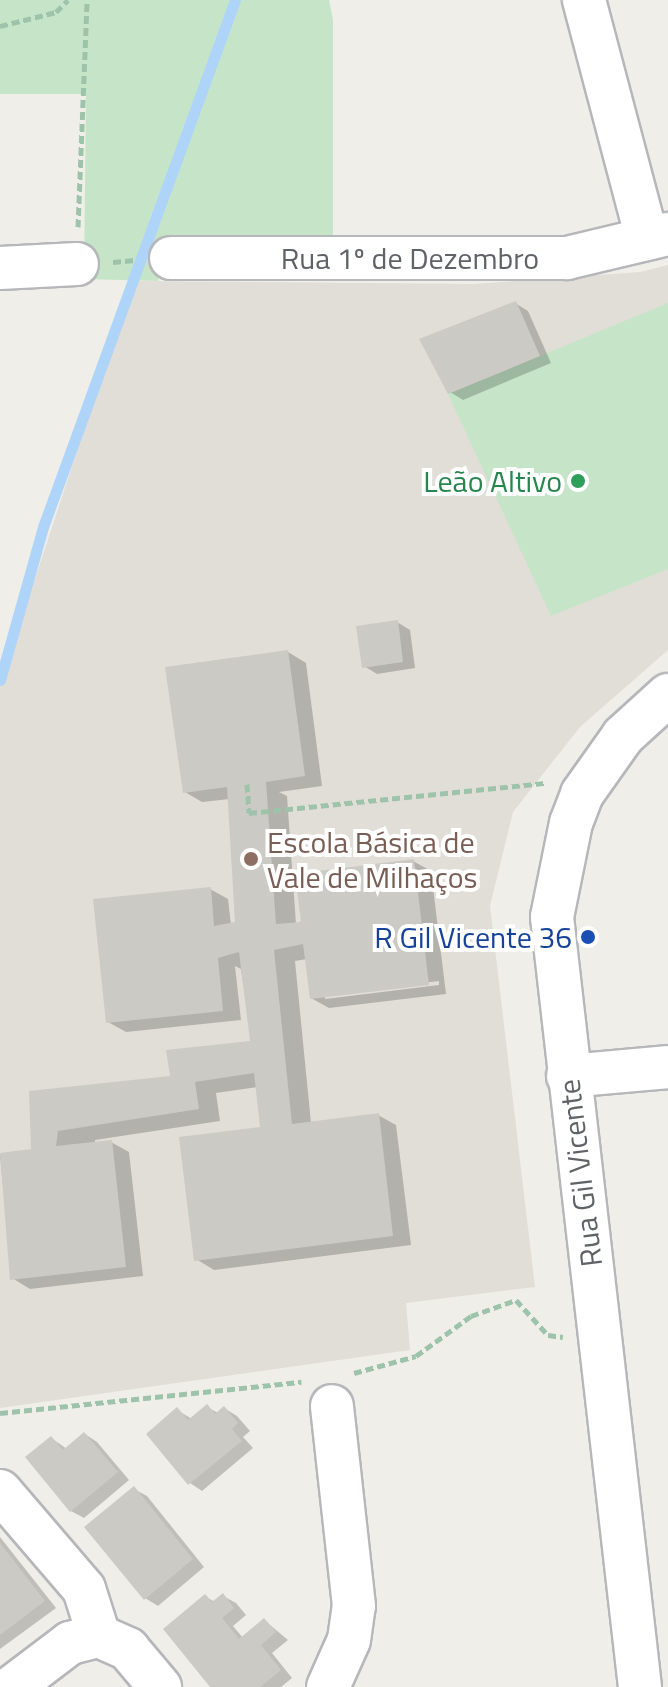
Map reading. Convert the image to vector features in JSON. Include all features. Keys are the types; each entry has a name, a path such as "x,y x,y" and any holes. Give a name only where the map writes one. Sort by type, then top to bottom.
{"street":[{"name":"Rua 1º de Dezembro","path":"171,258 567,258 657,236 584,0"},
{"path":"0,268 77,264"},
{"name":"Rua Gil Vicente","path":"649,1684 599,1332 552,917 571,823 582,794 623,736 668,695"},
{"path":"568,1076 668,1067"},
{"path":"328,1687 349,1640 354,1606 331,1387"},
{"path":"0,1491 84,1589 99,1636"},
{"path":"12,1687 70,1643 99,1636 128,1649 160,1687"}],"path":[{"path":"0,26 56,12 68,0"},
{"path":"77,264 87,0"},
{"path":"247,784 249,813 538,781 582,794"},
{"path":"0,1413 331,1387 416,1356 471,1316 516,1300 548,1335 599,1332"}],"shaded area":[{"name":"Escola Básica de Vale de Milhaços","path":"668,265 668,650 580,727 513,812 490,906 535,1287 406,1303 410,1350 0,1408 0,685 133,281 474,284 640,272"}],"green space":[{"path":"0,0 329,0 333,20 333,247 176,235 158,281 84,279 86,94 0,94"},
{"name":"Leão Altivo","path":"668,303 668,569 551,616 448,394"}],"building":[{"path":"516,301 540,356 448,394 419,339"},
{"path":"398,620 403,662 362,668 356,626"},
{"path":"288,650 305,776 266,782 276,924 301,922 295,874 414,859 429,985 310,999 303,944 274,950 292,1124 379,1113 393,1236 194,1261 179,1137 260,1127 254,1073 195,1082 199,1109 58,1131 56,1146 112,1140 126,1267 10,1280 0,1153 31,1149 29,1091 170,1076 166,1050 250,1041 239,952 218,958 223,1011 106,1023 93,899 211,887 214,926 235,922 227,787 183,793 165,667"},
{"path":"207,1404 215,1414 224,1406 238,1423 232,1429 242,1441 188,1485 146,1434 177,1407 188,1420"},
{"path":"84,1432 118,1472 70,1512 25,1457 51,1436 63,1450"},
{"path":"134,1486 193,1559 144,1600 84,1527"},
{"path":"0,1543 45,1601 0,1635"},
{"path":"223,1593 234,1608 222,1618 239,1639 264,1618 276,1632 261,1645 281,1670 260,1687 210,1687 163,1629 205,1594 212,1602"}],"waterway":[{"path":"0,680 43,527 235,0"}],"place":[{"name":"Leão Altivo","path":"578,481"},
{"name":"Escola Básica de Vale de Milhaços","path":"251,859"},
{"name":"R Gil Vicente 36","path":"588,937"}]}
